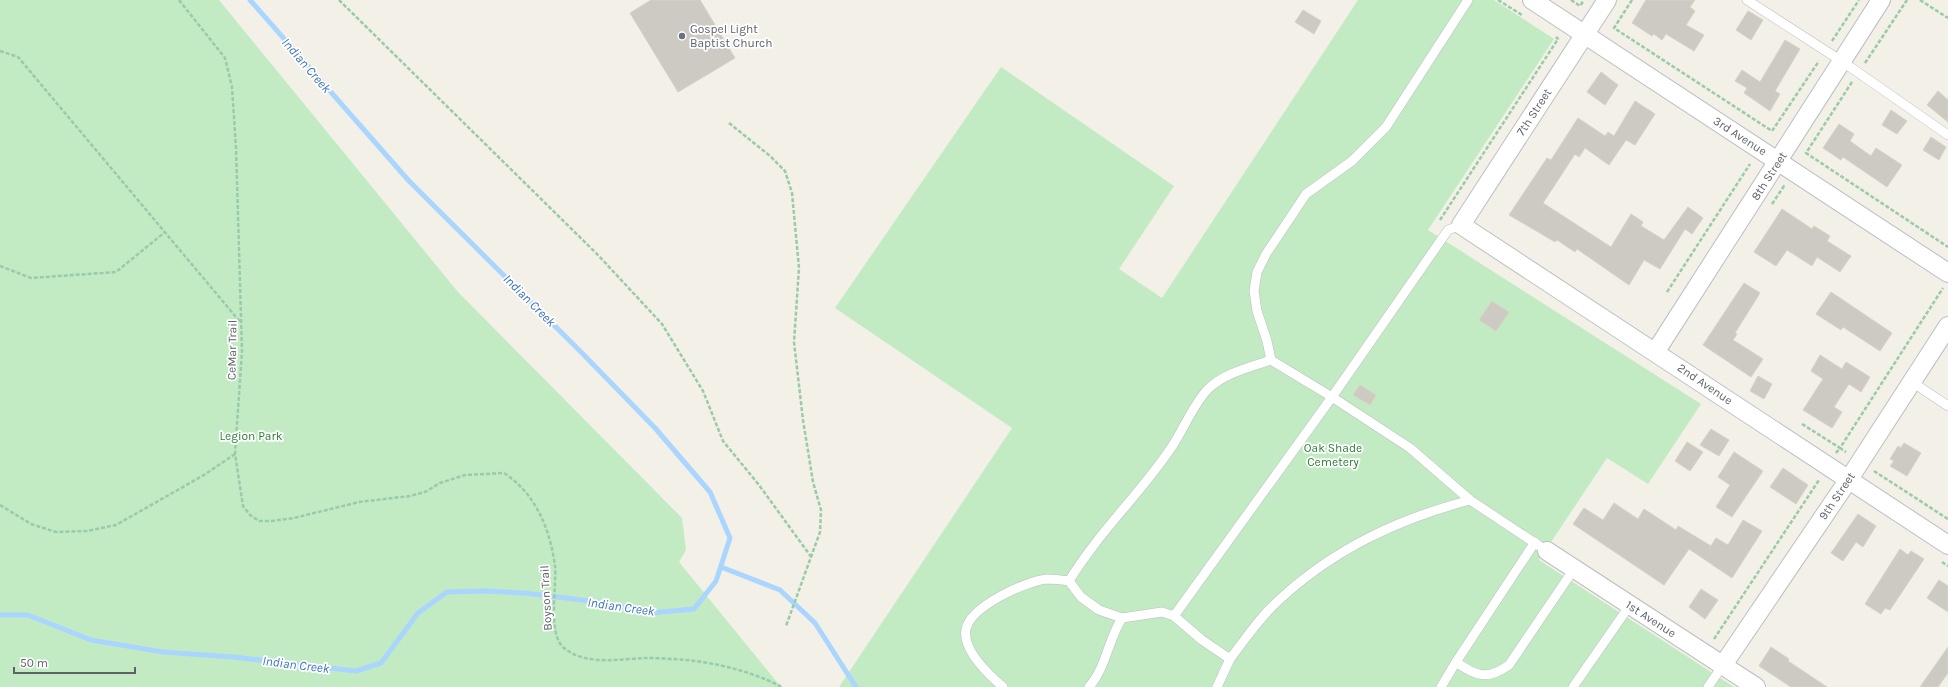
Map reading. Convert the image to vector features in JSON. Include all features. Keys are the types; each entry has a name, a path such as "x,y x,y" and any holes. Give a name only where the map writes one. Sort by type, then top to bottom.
{"street":[{"name":"3rd Avenue","path":"1532,0 1778,161 1943,279"},
{"name":"7th Street","path":"1461,225 1607,0"},
{"name":"8th Street","path":"1656,351 1843,62 1881,0"},
{"name":"2nd Avenue","path":"1461,225 1656,351 1948,545"},
{"name":"9th Street","path":"1723,665 1848,479 1948,326"},
{"name":"1st Avenue","path":"1541,547 1756,687"}],"lane":[{"path":"1440,687 1456,662 1541,547 1470,500 1410,448 1332,396 1271,360 1267,341 1257,311 1254,291 1257,272 1266,254 1306,194 1352,161 1386,127 1468,0"},
{"path":"1747,0 1843,62 1948,135"},
{"path":"1174,616 1332,396 1448,230 1461,225"},
{"path":"1069,580 1092,548 1172,448 1208,389 1226,376 1271,360"},
{"path":"1912,382 1948,406"},
{"path":"1217,687 1230,659 1262,618 1279,600 1332,558 1371,536 1428,512 1470,500"},
{"path":"1456,662 1467,670 1483,675 1496,674 1509,665 1574,569"},
{"path":"1003,687 978,662 971,651 966,630 970,620 979,611 1015,589 1033,582 1048,579 1069,580"},
{"path":"1069,580 1081,597 1099,610 1122,618 1162,612 1174,616 1202,640 1230,659"},
{"path":"1573,687 1630,605"},
{"path":"1089,687 1097,678 1110,639 1122,618"},
{"path":"1708,687 1723,665"}],"path":[{"name":"CeMar Trail","path":"179,0 226,58 232,87 236,148 242,323 242,351 236,454"},
{"path":"339,0 598,255 662,324 703,390 723,441 758,485 812,558"},
{"path":"1498,0 1525,17"},
{"path":"1571,0 1580,6 1584,0"},
{"path":"1632,0 1614,28 1772,131 1859,0"},
{"path":"1907,0 1806,153 1948,247"},
{"path":"1920,0 1948,18"},
{"path":"1438,222 1558,39 1551,34"},
{"path":"0,50 18,57 242,323"},
{"path":"729,123 770,156 785,171 792,193 799,268 794,342 813,482 820,510 820,532 812,558 788,614 786,626"},
{"path":"1667,292 1751,164 1744,160"},
{"path":"1772,205 1784,186 1791,190"},
{"path":"0,266 31,278 116,272 165,232"},
{"path":"1835,455 1944,289 1943,279"},
{"path":"1802,424 1846,452"},
{"path":"0,505 31,524 56,532 87,531 116,525 204,475 236,454"},
{"name":"Boyson Trail","path":"236,454 243,506 250,515 259,521 294,518 359,502 410,496 425,492 440,483 465,475 504,473 516,481 526,491 537,507 546,529 555,566 555,615 557,639 563,646 578,656 600,660 648,658 710,663 734,669 782,687"},
{"path":"1873,470 1948,520"},
{"path":"1717,642 1714,640 1822,476"},
{"path":"1942,561 1948,566"}],"green space":[{"name":"Legion Park","path":"0,0 219,0 458,292 682,518 686,550 679,562 781,687 0,687"},
{"name":"Oak Shade Cemetery","path":"1358,0 1494,0 1554,39 1428,230 1701,404 1648,484 1607,458 1539,560 1734,687 839,687 1012,428 835,308 1001,67 1174,186 1119,269 1162,298"}],"building":[{"name":"Gospel Light Baptist Church","path":"651,0 700,0 735,58 678,92 630,13"},
{"path":"1646,0 1695,0 1690,7 1695,11 1686,25 1704,35 1694,51 1666,34 1662,40 1654,34 1652,36 1632,23"},
{"path":"1303,10 1321,21 1314,34 1295,22"},
{"path":"1748,11 1763,20 1751,40 1736,30"},
{"path":"1785,40 1800,49 1775,91 1780,94 1770,111 1744,93 1747,88 1735,81 1742,70 1760,82"},
{"path":"1601,72 1618,85 1605,105 1587,92"},
{"path":"1938,91 1948,100 1948,122 1927,105"},
{"path":"1635,101 1655,114 1635,145 1626,140 1609,165 1585,148 1579,157 1575,154 1543,203 1611,247 1631,214 1643,222 1641,226 1664,240 1688,207 1703,218 1692,234 1685,229 1660,269 1644,260 1629,285 1577,249 1575,252 1557,240 1555,242 1509,215 1547,158 1551,160 1578,118 1605,136 1608,132 1614,136"},
{"path":"1891,110 1907,121 1897,134 1882,125"},
{"path":"1839,124 1854,134 1850,141 1871,156 1876,148 1902,165 1887,187 1843,157 1841,160 1823,148"},
{"path":"1931,137 1946,147 1939,160 1923,150"},
{"path":"1782,209 1812,229 1814,226 1830,236 1827,241 1851,256 1840,272 1817,257 1812,266 1787,250 1776,266 1754,252"},
{"path":"1744,283 1760,293 1735,333 1737,334 1733,340 1763,359 1751,377 1703,345"},
{"path":"1831,292 1892,333 1880,351 1843,327 1841,330 1816,314"},
{"path":"1492,301 1509,312 1496,331 1479,320"},
{"path":"1820,355 1842,369 1846,362 1870,377 1861,392 1849,384 1834,407 1842,412 1832,428 1803,410 1823,379 1811,371"},
{"path":"1758,376 1772,384 1764,399 1750,391"},
{"path":"1360,385 1376,395 1370,405 1353,395"},
{"path":"1711,429 1729,440 1719,456 1700,445"},
{"path":"1687,442 1703,452 1690,471 1675,461"},
{"path":"1904,443 1921,453 1907,476 1890,466 1894,461 1890,459 1898,446 1901,448"},
{"path":"1734,452 1763,471 1732,517 1716,507 1730,485 1718,477"},
{"path":"1783,468 1808,485 1796,504 1770,487"},
{"path":"1614,503 1638,519 1644,509 1676,530 1678,526 1711,546 1716,538 1728,545 1743,520 1762,531 1732,578 1689,549 1664,585 1573,524 1584,508 1603,520"},
{"path":"1858,514 1876,526 1863,547 1856,542 1843,561 1831,553"},
{"path":"1900,549 1908,555 1911,551 1924,559 1890,610 1885,608 1881,614 1865,604"},
{"path":"1939,580 1948,586 1948,612 1927,598"},
{"path":"1701,589 1718,600 1705,619 1689,607"},
{"path":"1771,647 1789,659 1788,661 1827,687 1791,687 1759,666"},
{"path":"1948,647 1948,673 1938,687 1920,687"}],"waterway":[{"name":"Indian Creek","path":"0,615 28,615 91,640 163,652 233,657 356,671 381,663 418,613 447,592 485,591 525,593 598,602 650,613 694,609 716,581 730,538 710,492 655,428 409,181 250,0"},
{"path":"721,567 780,590 815,623 856,687"}],"place":[{"name":"Gospel Light Baptist Church","path":"682,36"}]}
